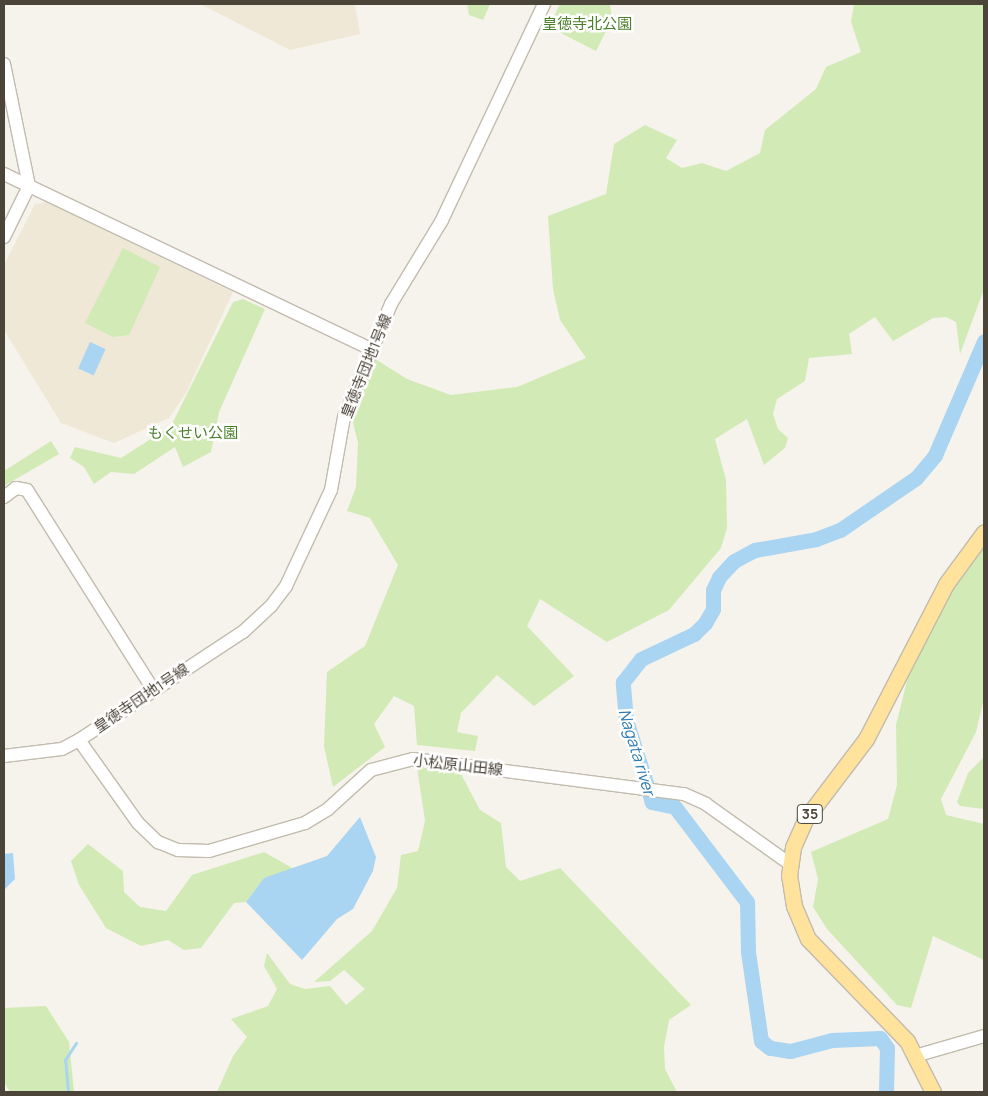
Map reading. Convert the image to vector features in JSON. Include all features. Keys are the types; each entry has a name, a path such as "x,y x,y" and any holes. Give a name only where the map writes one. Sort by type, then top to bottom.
{"main road":[{"name":"35","path":"934,1092 915,1056 894,1025 842,978 808,939 794,906 790,864 806,818 866,739 946,584 984,532"}],"street":[{"name":"皇徳寺団地1号線","path":"79,740 243,632 286,586 331,490 344,417 371,349 401,286 442,220 544,4"},
{"path":"4,64 29,186 4,237"},
{"path":"4,174 371,349"},
{"path":"4,497 16,488 27,490 154,689"},
{"path":"4,756 62,748 79,740"},
{"name":"小松原山田線","path":"79,740 146,832 168,847 194,852 306,824 371,770 402,759 664,789 693,796 773,854 790,864"},
{"path":"915,1056 984,1036"}],"shaded area":[{"path":"200,4 355,4 360,34 290,50"},
{"path":"47,202 233,292 186,393 169,418 114,443 61,423 4,330 4,265 35,204"}],"green space":[{"path":"467,4 490,4 483,20 469,15"},
{"name":"皇徳寺北公園","path":"560,4 610,4 612,19 596,51 549,27"},
{"path":"854,4 984,4 984,289 960,354 956,322 946,317 933,318 893,341 875,317 849,334 852,354 809,358 805,381 777,399 773,414 778,429 788,438 785,448 764,465 747,419 715,439 726,480 727,528 721,548 669,610 607,642 540,599 527,626 574,676 534,706 497,675 461,713 457,732 478,736 475,751 417,745 414,706 394,696 374,724 385,747 333,787 324,746 327,672 365,646 398,565 370,518 347,511 356,487 358,443 351,415 375,359 407,379 451,395 517,387 586,358 560,320 553,289 548,216 606,194 614,144 645,125 677,140 666,158 682,168 702,163 726,171 760,153 765,130 816,89 826,67 861,52 851,22"},
{"path":"123,248 160,267 129,335 113,337 85,323"},
{"name":"もくせい公園","path":"243,299 265,309 219,412 211,452 183,467 175,447 134,474 111,472 94,484 84,467 70,458 75,447 121,458 171,426 233,302"},
{"path":"51,441 59,454 4,486 4,471"},
{"path":"984,543 984,698 976,732 941,799 946,815 984,824 984,960 933,936 911,1008 897,1005 827,929 813,907 818,879 811,852 888,819 897,785 896,725 908,677 942,606"},
{"path":"984,757 984,809 960,806 957,802 968,773"},
{"path":"417,767 460,772 480,810 501,823 506,867 520,881 560,868 691,1005 669,1020 664,1047 665,1069 677,1092 217,1092 233,1056 247,1037 231,1019 268,1006 277,989 264,966 267,953 290,984 305,989 330,986 346,1005 365,989 344,970 330,981 314,982 372,931 397,888 401,855 418,851 425,821"},
{"path":"88,844 123,871 124,892 140,907 166,911 192,875 264,852 294,869 264,878 246,902 234,903 201,948 184,950 168,940 141,946 106,928 79,885 71,861"},
{"path":"46,1006 69,1042 74,1092 10,1092 4,1082 4,1008"}],"water":[{"path":"90,342 106,349 94,375 78,368"},
{"path":"360,817 376,857 373,871 353,909 337,919 302,960 246,902 264,878 327,856"},
{"path":"13,853 15,879 4,890 4,854"}],"waterway":[{"name":"Nagata river","path":"886,1092 887,1048 880,1038 832,1040 790,1051 770,1048 761,1041 748,952 747,902 675,807 652,802 626,720 623,682 641,659 694,634 705,623 713,609 713,590 719,577 734,561 755,550 816,539 840,530 916,478 935,455 984,341"},
{"path":"68,1092 65,1060 76,1043"}]}
